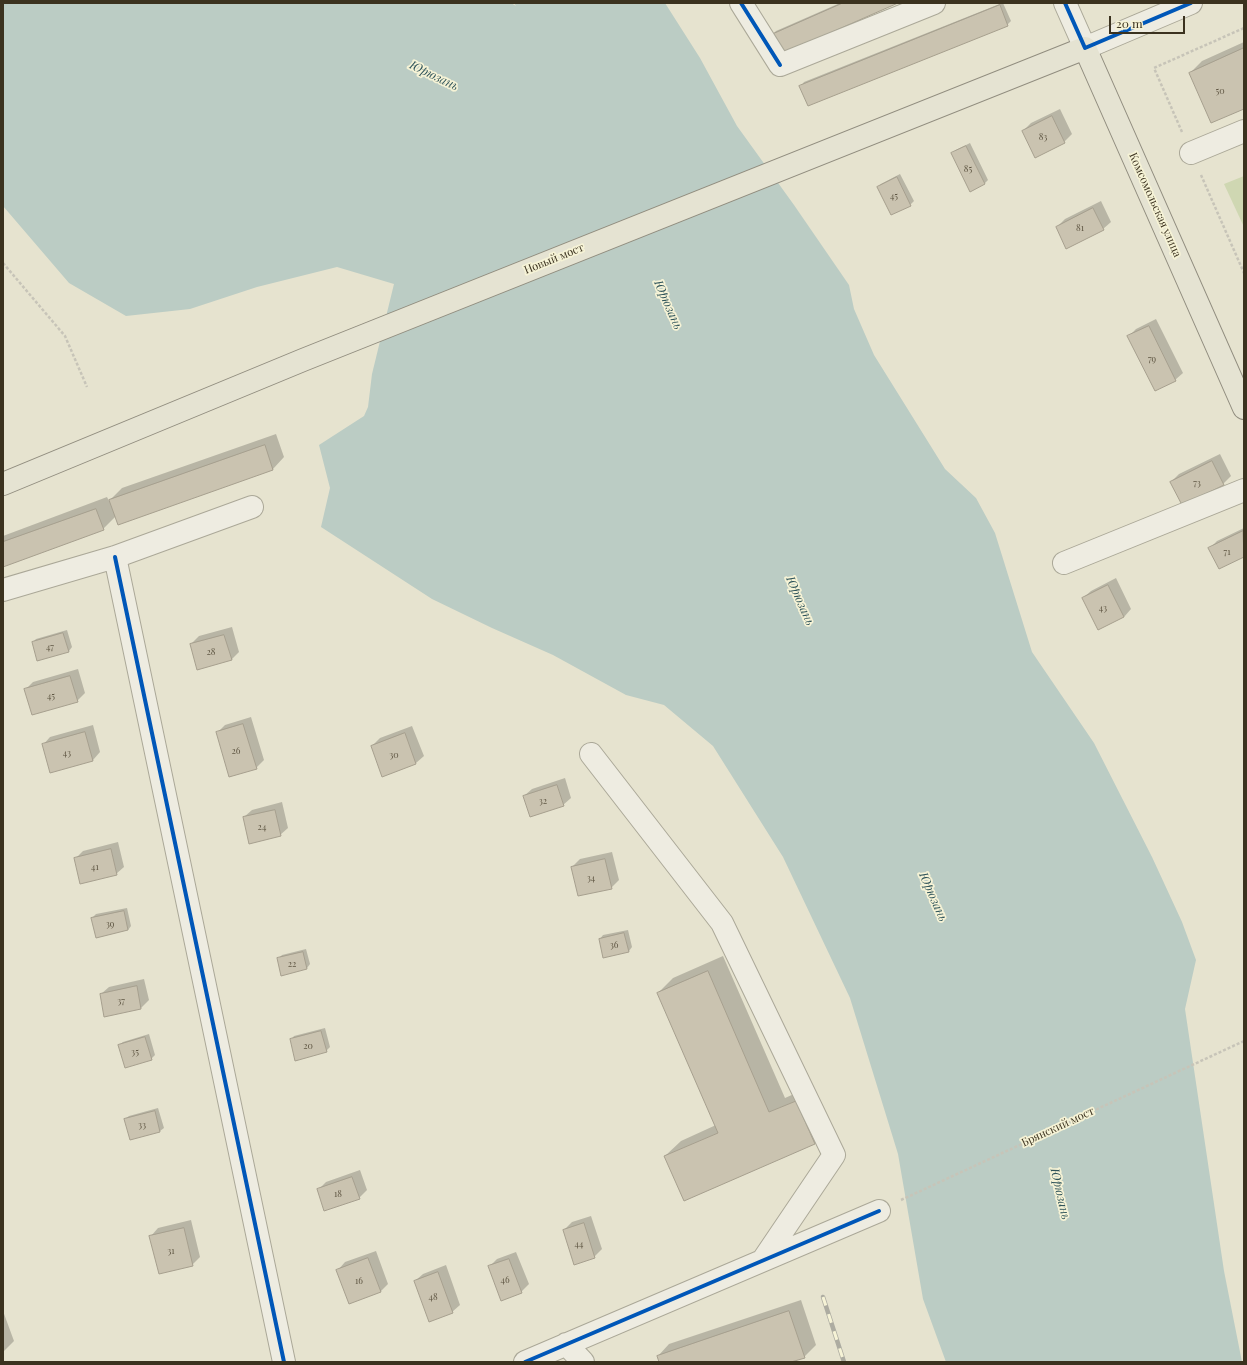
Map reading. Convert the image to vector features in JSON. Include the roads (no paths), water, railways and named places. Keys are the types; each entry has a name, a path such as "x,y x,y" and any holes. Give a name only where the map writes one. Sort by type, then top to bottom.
{"main road":[{"name":"Новый мост","path":"3,484 303,360 1085,48"},
{"name":"Комсомольская улица","path":"1085,48 1244,408"}],"street":[{"path":"741,3 780,65 934,3"},
{"name":"Комсомольская улица","path":"1065,3 1085,48"},
{"path":"1085,48 1191,3"},
{"path":"1191,153 1244,131"},
{"path":"1064,563 1244,490"},
{"path":"3,590 115,556 252,507"},
{"path":"115,556 284,1362"},
{"path":"591,754 722,923 834,1155 763,1260"},
{"path":"525,1362 878,1211"},
{"path":"566,1344 583,1362"}],"water":[{"name":"Юрюзань","path":"3,3 511,3 516,6 514,3 665,3 700,58 737,126 849,285 854,309 874,355 945,469 976,498 995,533 1032,652 1094,743 1152,857 1182,922 1196,960 1185,1009 1224,1271 1242,1362 946,1362 923,1299 898,1154 850,998 783,857 713,746 664,705 626,695 553,655 432,599 321,527 330,488 319,445 364,416 368,407 372,374 394,284 337,267 257,287 190,309 126,316 69,283 3,206"}],"railway":[{"path":"823,1297 844,1362"}]}
